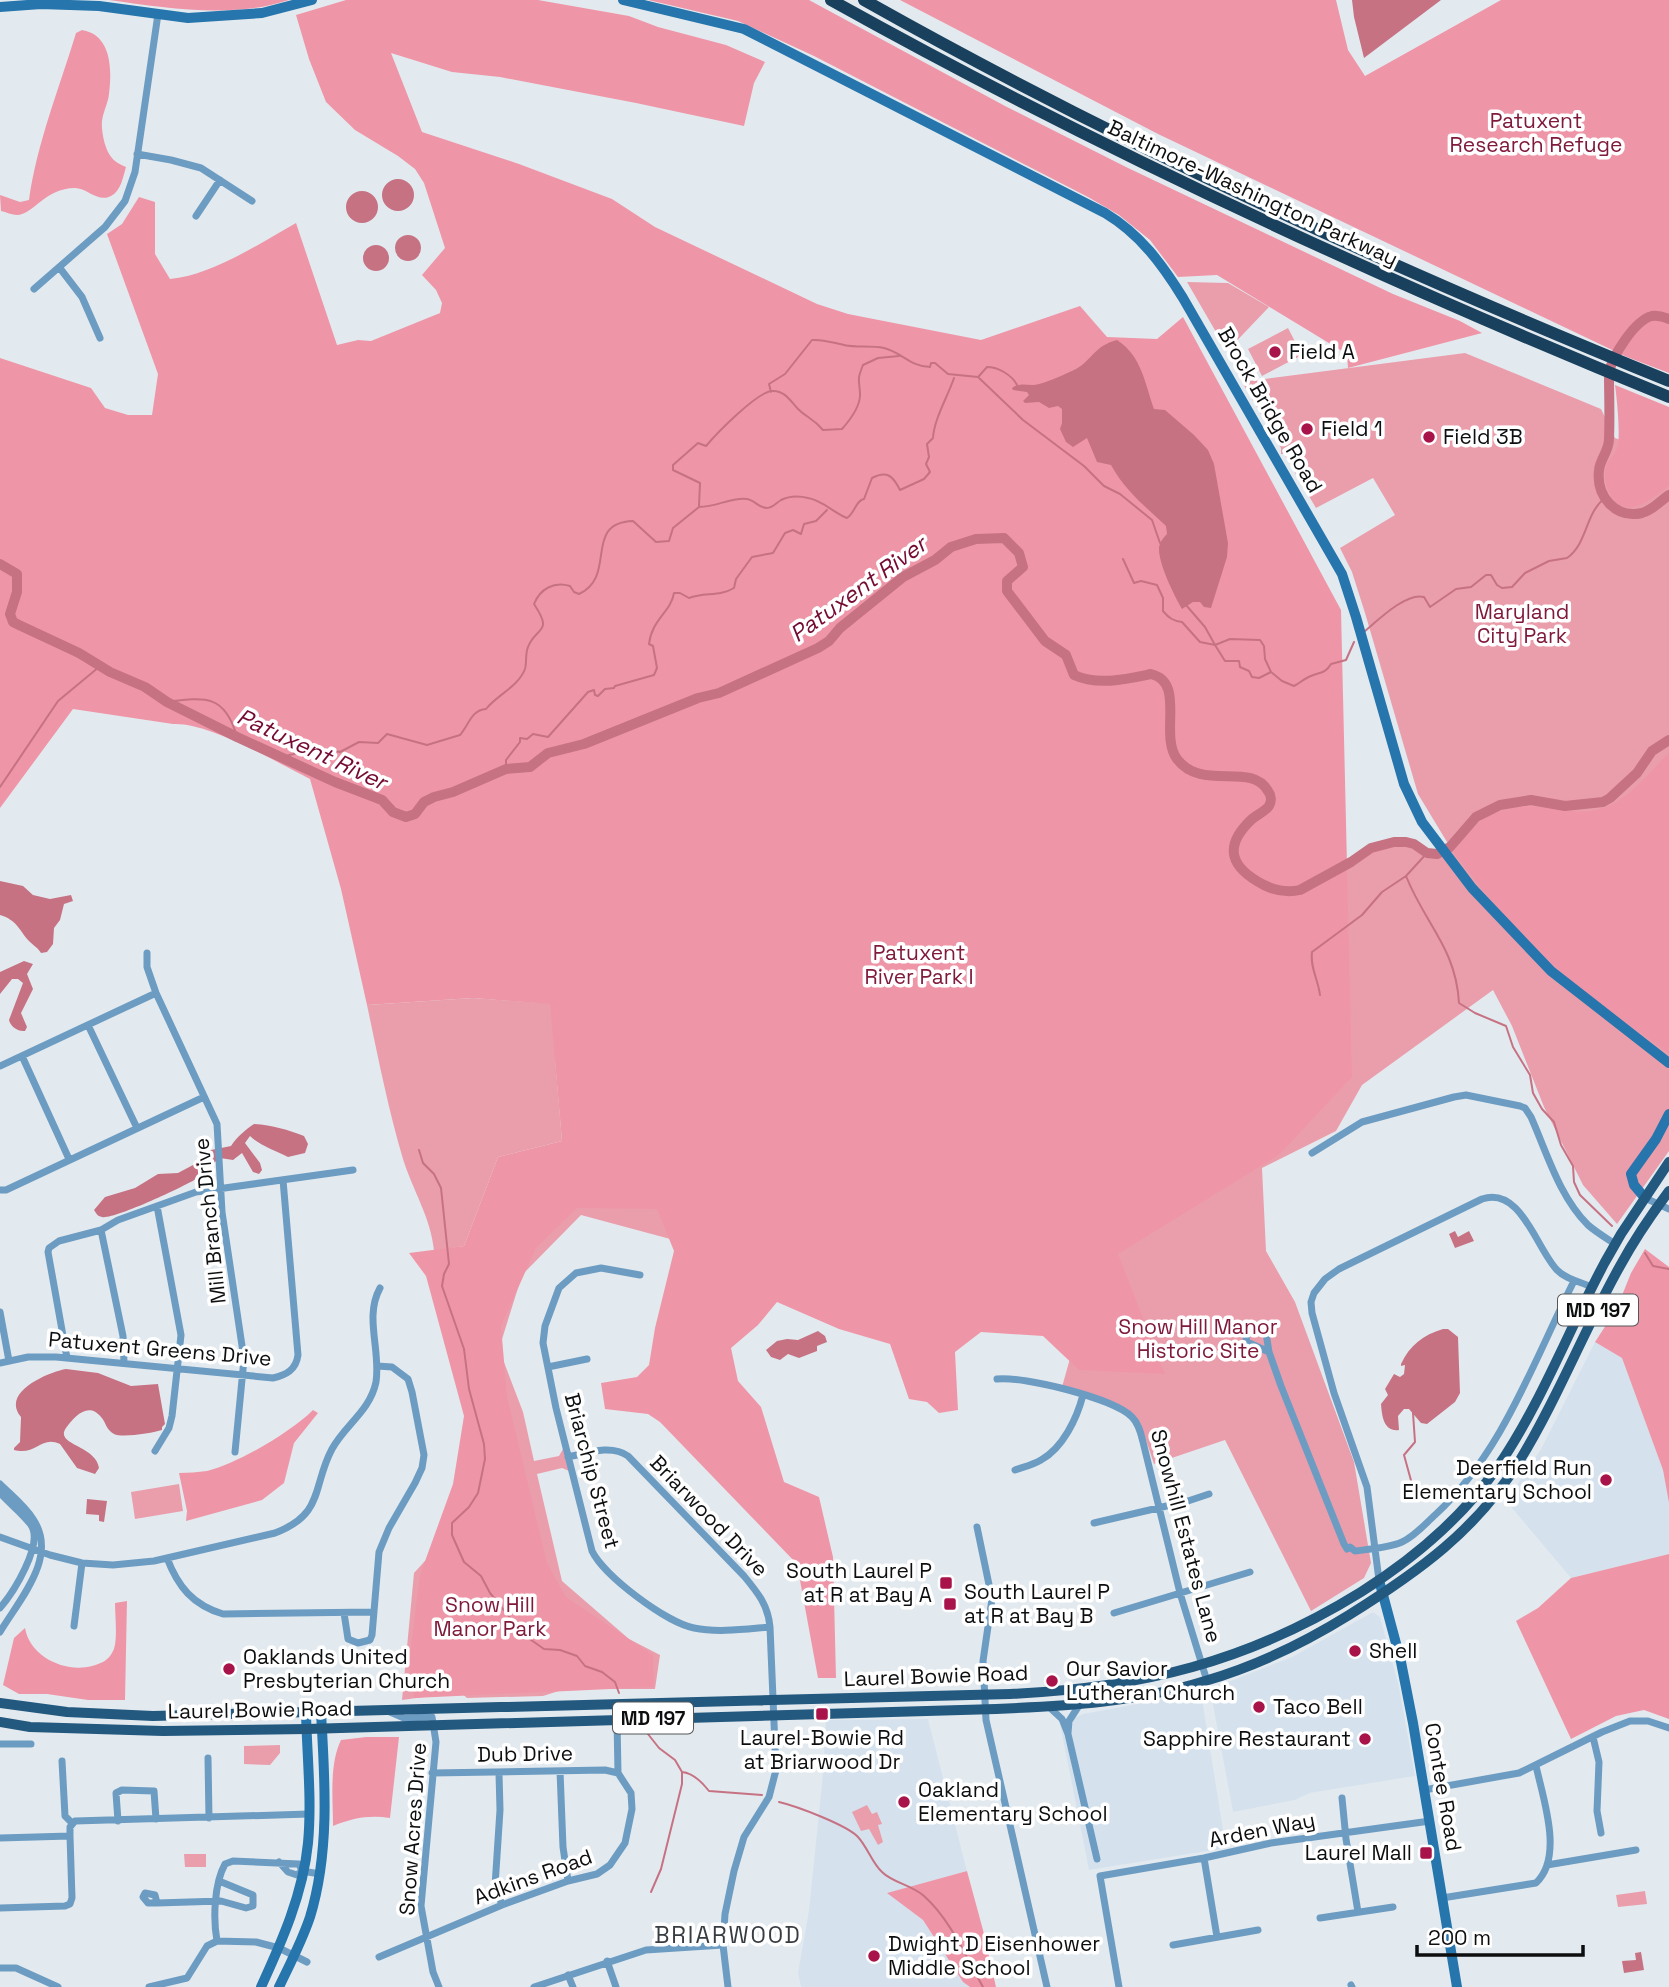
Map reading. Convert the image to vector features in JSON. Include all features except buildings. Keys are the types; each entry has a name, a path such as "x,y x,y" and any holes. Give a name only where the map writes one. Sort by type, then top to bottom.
{"highway":[{"name":"Baltimore-Washington Parkway","path":"831,0 1037,111 1199,191 1410,288 1669,381"},
{"name":"Baltimore-Washington Parkway","path":"864,0 1042,96 1205,177 1427,279 1669,397"}],"main road":[{"name":"Laurel Bowie Road","path":"0,1703 60,1712 133,1716 984,1694 1103,1687 1203,1665 1251,1649 1297,1628 1379,1580 1428,1543 1470,1503 1508,1451 1591,1287 1615,1244 1669,1162"},
{"name":"Laurel Bowie Road","path":"0,1721 30,1727 130,1731 307,1729 985,1709 1080,1704 1156,1693 1207,1681 1293,1647 1381,1595 1445,1548 1488,1505 1531,1441 1619,1267 1665,1206 1669,1191"},
{"path":"1539,1392 1549,1387 1566,1354 1578,1349"},
{"path":"0,1730 30,1727"}],"street":[{"path":"0,6 79,5 188,18 284,9 312,0"},
{"name":"Brock Bridge Road","path":"623,0 733,26 760,37 1105,212 1141,240 1164,268 1183,298 1338,566 1356,617 1404,784 1417,813 1472,888 1560,980 1669,1063"},
{"path":"34,289 117,214 131,185 158,14"},
{"path":"137,155 201,168 252,201"},
{"path":"196,216 220,180"},
{"path":"59,267 82,297 100,338"},
{"name":"Mill Branch Drive","path":"147,953 156,993 217,1124 222,1212 241,1331 243,1375 235,1452"},
{"path":"0,1066 156,993"},
{"path":"88,1025 137,1128"},
{"path":"22,1056 69,1160"},
{"path":"1312,1153 1366,1120 1459,1096 1487,1098 1520,1106 1531,1116 1556,1177 1574,1209 1587,1224 1615,1244"},
{"path":"0,1190 6,1190 204,1097"},
{"path":"1665,1206 1645,1198 1633,1185 1631,1174 1656,1139 1669,1114"},
{"path":"67,1358 49,1248 59,1241 101,1230 118,1220 196,1192 353,1170"},
{"name":"Patuxent Greens Drive","path":"0,1363 28,1357 67,1358 273,1378 290,1372 298,1361 283,1180"},
{"path":"1379,1580 1367,1487 1334,1393 1312,1313 1313,1297 1321,1283 1339,1269 1482,1199 1494,1196 1507,1200 1514,1206 1555,1267 1574,1281 1591,1287"},
{"path":"155,1451 170,1423 181,1340 180,1322 157,1206"},
{"path":"101,1230 124,1336 124,1363"},
{"name":"Briarchip Street","path":"640,1275 601,1268 582,1270 569,1277 559,1288 545,1326 543,1343 548,1367 592,1551 600,1565 612,1577 685,1626 707,1630 770,1627"},
{"path":"1269,1352 1280,1386 1351,1550 1397,1544 1409,1538 1446,1505 1471,1476 1501,1431 1574,1281"},
{"path":"0,1537 42,1553 82,1563 124,1565 275,1533 299,1520 315,1499 332,1448 370,1400 375,1386 377,1366 373,1304 380,1288"},
{"path":"0,1312 9,1361"},
{"path":"548,1367 587,1359"},
{"path":"344,1614 347,1637 352,1642 362,1643 371,1638 381,1548 422,1468 424,1455 408,1379 392,1367 377,1366"},
{"name":"Snowhill Estates Lane","path":"997,1379 1008,1378 1083,1395 1134,1419 1143,1442 1180,1593 1207,1681"},
{"path":"1015,1470 1042,1460 1051,1452 1068,1431 1083,1395"},
{"name":"Briarwood Drive","path":"568,1457 608,1450 621,1452 628,1457 758,1592 767,1608 770,1627 775,1779 767,1801 741,1845 725,1914 723,1945 728,1987"},
{"path":"0,1484 34,1520 43,1544 42,1553 23,1596 0,1632"},
{"path":"0,1493 31,1525 34,1538 33,1550 14,1591 0,1608"},
{"path":"1094,1523 1209,1494"},
{"path":"977,1527 992,1593 991,1614 983,1652 985,1709 1047,1987"},
{"path":"167,1558 176,1579 186,1593 203,1606 223,1614 373,1612"},
{"path":"75,1626 82,1563"},
{"path":"1114,1613 1251,1572"},
{"name":"Contee Road","path":"1379,1580 1401,1662 1457,1987"},
{"path":"617,1720 620,1711 634,1704"},
{"path":"1068,1734 1069,1721 1080,1704"},
{"path":"1048,1706 1059,1715 1068,1734 1097,1859"},
{"name":"Snow Acres Drive","path":"389,1711 404,1718 432,1717 435,1725 421,1906 439,1987"},
{"path":"261,1987 293,1911 308,1844 306,1713"},
{"path":"279,1987 310,1915 320,1874 324,1832 321,1713"},
{"name":"Adkins Road","path":"379,1957 502,1905 606,1869 625,1843 631,1819 631,1793 618,1773 617,1720"},
{"path":"1424,1790 1511,1775 1536,1766 1620,1724 1648,1721 1669,1728"},
{"path":"1594,1737 1599,1762 1597,1811 1601,1833"},
{"path":"0,1744 31,1744"},
{"path":"208,1758 209,1818"},
{"path":"62,1760 65,1818 72,1823 309,1814"},
{"path":"1442,1898 1536,1883 1547,1865 1550,1834 1536,1766"},
{"name":"Dub Drive","path":"432,1773 606,1770 618,1773"},
{"path":"560,1771 563,1847 568,1881"},
{"path":"499,1773 500,1810 495,1886 502,1905"},
{"path":"118,1821 116,1793 122,1790 154,1791 156,1819"},
{"path":"1342,1798 1358,1912"},
{"name":"Arden Way","path":"1119,1987 1100,1876 1251,1847 1430,1821"},
{"path":"0,1908 70,1904 72,1823"},
{"path":"0,1838 70,1836"},
{"path":"1547,1865 1636,1850"},
{"path":"1204,1858 1217,1937"},
{"path":"217,1941 215,1926 219,1881 223,1866 229,1862 279,1862 292,1874 297,1875 303,1871 320,1874"},
{"path":"156,1903 217,1902 250,1908 255,1898 251,1894 219,1881"},
{"path":"1320,1918 1393,1907"},
{"path":"1172,1945 1258,1930"},
{"path":"149,1987 187,1978 207,1945 217,1941 250,1941 279,1948 307,1962"},
{"path":"534,1987 607,1961 655,1949 723,1945"},
{"path":"607,1961 616,1987"},
{"path":"0,1968 13,1967 58,1987"},
{"path":"568,1975 573,1987"}],"shaded area":[{"path":"1352,0 1441,0 1364,58"},
{"path":"398,179 409,184 414,195 409,206 398,211 387,206 382,195 387,184"},
{"path":"362,191 373,196 378,207 373,218 362,223 351,218 346,207 351,196"},
{"path":"408,235 417,239 421,248 417,257 408,261 399,257 395,248 399,239"},
{"path":"376,245 385,249 389,258 385,267 376,271 367,267 363,258 367,249"},
{"path":"1117,340 1137,362 1154,409 1165,410 1194,435 1208,450 1214,464 1228,543 1227,557 1211,608 1204,607 1200,602 1193,602 1182,609 1161,563 1159,549 1167,534 1166,526 1129,491 1111,465 1097,462 1087,438 1073,447 1066,442 1060,429 1062,409 1058,406 1049,408 1039,402 1025,403 1023,401 1029,395 1027,392 1012,388 1039,384 1076,369 1098,349"},
{"path":"0,881 23,886 33,895 50,899 71,895 73,901 64,904 60,920 54,928 53,944 47,952 41,953 14,923 0,915"},
{"path":"24,961 33,964 27,974 33,989 21,1013 27,1027 22,1031 15,1028 9,1020 23,983 12,979 0,994 0,972"},
{"path":"254,1124 268,1125 304,1136 308,1144 305,1153 288,1157 250,1136 245,1143 260,1163 262,1170 259,1174 253,1172 242,1153 233,1160 220,1158 196,1179 133,1208 109,1217 102,1217 94,1210 105,1197 135,1188 158,1174 178,1173 193,1165 206,1151 231,1146"},
{"path":"1455,1231 1458,1237 1469,1231 1474,1241 1455,1248 1449,1234"},
{"path":"1448,1329 1458,1337 1460,1393 1455,1402 1427,1424 1421,1423 1409,1409 1404,1409 1398,1416 1399,1430 1390,1429 1381,1409 1381,1404 1388,1395 1385,1389 1394,1374 1400,1377 1404,1374 1405,1365 1401,1364 1413,1346 1429,1334"},
{"path":"818,1331 825,1336 827,1342 817,1346 817,1351 799,1358 788,1354 780,1360 771,1357 766,1350 777,1341 798,1340"},
{"path":"1595,1342 1622,1358 1663,1470 1669,1503 1669,1554 1571,1578 1506,1501 1541,1449"},
{"path":"66,1369 98,1373 131,1386 158,1384 165,1424 162,1430 138,1435 118,1435 109,1430 96,1412 91,1410 77,1415 64,1434 70,1442 96,1460 99,1468 95,1474 77,1468 60,1444 48,1442 28,1450 14,1450 20,1442 21,1417 16,1408 17,1399 29,1385 49,1374"},
{"path":"87,1499 107,1501 104,1522 99,1521 99,1515 86,1514"},
{"path":"1373,1612 1380,1617 1399,1687 1415,1776 1310,1793 1295,1800 1233,1812 1210,1689 1292,1657"},
{"path":"1201,1692 1226,1848 1089,1870 1060,1724 1083,1714"},
{"path":"928,1719 967,1871 888,1893 923,1920 963,1982 970,1987 801,1987 798,1973 809,1910 826,1720"},
{"path":"1641,1952 1644,1970 1624,1973 1622,1961 1636,1960 1635,1953"}],"green space":[{"path":"109,0 289,0 245,9 199,10"},
{"path":"346,0 538,0 629,16 658,27 726,45 765,62 754,83 744,126 500,77 452,72 391,53 422,132 612,199 655,227 817,304 848,314 981,340 1080,306 1107,337 1157,339 1183,317 1341,610 1352,1077 1279,1155 1118,1254 1165,1374 1079,1370 1043,1336 981,1332 955,1352 958,1410 939,1413 927,1402 909,1399 890,1344 839,1329 777,1302 758,1325 731,1348 738,1381 761,1407 784,1482 819,1497 833,1557 836,1678 818,1678 797,1564 660,1422 648,1414 605,1409 601,1383 637,1377 649,1365 674,1251 657,1209 577,1208 536,1248 501,1326 507,1396 547,1563 566,1597 653,1655 654,1687 414,1698 409,1662 420,1575 453,1484 464,1416 426,1276 409,1253 464,1246 498,1157 562,1141 550,1004 473,998 367,1005 341,889 310,779 242,744 205,729 73,709 0,808 0,358 91,388 105,408 128,415 152,415 158,374 107,234 122,224 139,197 155,202 155,254 170,279 219,265 296,223 337,345 358,340 371,341 440,313 442,303 436,290 422,275 445,248 424,183 415,169 355,130 326,102 309,59 296,15"},
{"path":"648,0 809,0 1005,106 1126,167 1393,294 1460,321 1482,333 1348,368 1347,354 1217,275 1178,277 1150,240 1119,215 1088,197 814,56 738,21"},
{"name":"Patuxent Research Refuge","path":"900,0 1336,0 1348,50 1365,76 1501,0 1669,0 1669,373 1627,357 1158,134"},
{"path":"82,30 99,39 108,55 110,85 102,130 110,155 126,167 121,183 114,194 106,198 75,188 65,189 23,214 1,211 0,195 20,202 29,200 49,116 76,33"},
{"path":"1187,282 1228,283 1269,307 1227,351"},
{"name":"Field A","path":"1288,328 1302,355 1262,376 1248,349"},
{"path":"1465,353 1601,409 1615,438 1669,458 1669,1151 1617,1224 1583,1185 1544,1107 1512,1026 1493,990 1362,1085 1336,1131 1262,1168 1266,1251 1295,1302 1354,1462 1371,1563 1364,1578 1311,1611 1225,1440 1154,1464 1144,1434 1125,1412 1062,1387 1076,1337 897,1300 581,1215 522,1275 499,1349 523,1412 534,1461 559,1456 563,1449 569,1471 562,1468 537,1474 562,1581 629,1639 660,1655 655,1689 565,1689 543,1696 467,1698 460,1692 402,1700 414,1573 494,1485 455,1308 583,1178 555,1058 562,1141 498,1157 464,1246 434,1251 429,1227 398,1140 367,1005 473,998 543,1003 1342,866 1376,847 1394,841 1414,843 1433,855 1450,847 1418,794 1352,572 1340,548 1395,515 1373,478 1316,508 1284,454 1281,454 1281,448 1242,382"},
{"path":"1615,385 1669,407 1669,486 1648,501 1631,507 1616,503 1607,489 1605,479 1606,466 1618,445"},
{"path":"1669,753 1669,1054 1587,994 1546,958 1504,915 1453,852 1478,823 1501,811 1537,806 1584,812 1617,802"},
{"path":"1645,1249 1669,1267 1669,1503 1663,1470 1622,1358 1595,1342 1617,1308 1631,1273"},
{"path":"313,1410 318,1413 294,1443 284,1483 262,1500 186,1521 187,1511 179,1473 207,1471 233,1462 278,1437"},
{"path":"179,1484 183,1511 135,1519 131,1492"},
{"path":"1669,1554 1669,1719 1644,1710 1616,1716 1571,1739 1516,1621 1538,1608 1571,1578"},
{"path":"127,1601 125,1700 19,1694 3,1685 14,1638 25,1628 28,1638 41,1655 60,1665 82,1668 104,1661 115,1647 115,1603"},
{"path":"399,1737 390,1818 361,1818 333,1826 332,1782 337,1750 341,1740"},
{"path":"280,1745 280,1753 270,1765 244,1764 244,1746"},
{"path":"867,1805 872,1814 877,1812 882,1824 878,1825 883,1842 878,1845 869,1829 861,1831 852,1812"},
{"path":"184,1854 206,1854 206,1867 185,1867"},
{"path":"967,1871 996,1987 970,1987 963,1982 923,1920 887,1893"},
{"path":"1645,1891 1647,1904 1618,1907 1616,1895"}],"waterway":[{"name":"Patuxent River","path":"1669,319 1656,316 1645,319 1625,340 1611,366 1609,443 1600,466 1599,480 1609,504 1632,514 1646,512 1669,495"},
{"path":"771,392 769,384 785,374 812,340 884,348 917,365 930,367 931,363 935,363 948,374 978,377 1023,420 1084,466 1104,486 1120,494 1152,520 1160,543"},
{"path":"699,506 700,483 673,470 673,465 698,443 706,446 757,398 772,391 781,392 823,430 842,429 859,403 859,376 863,365 878,358 899,356"},
{"path":"979,376 987,367 991,367 1008,375 1017,385"},
{"path":"281,757 311,750 317,753 325,749 340,752 359,742 378,743 387,734 427,745 460,735 477,712 486,709 522,675 528,647 543,625 534,604 540,594 558,585 570,586 579,594 590,586 597,575 604,540 609,531 618,524 633,521 656,542 669,541 673,528 699,507 741,499 769,508 781,500 794,497 813,499 847,518 864,499 872,478 889,476 900,490 924,479 930,472 926,464 929,457 927,444 933,438 954,378"},
{"path":"1365,631 1393,608 1410,599 1424,597 1430,607 1456,589 1471,587 1486,575 1491,575 1502,588 1512,587 1525,573 1549,561 1567,558 1574,552 1598,504 1605,498"},
{"path":"506,769 506,760 520,742 520,738 527,739 533,734 548,737 588,692 594,690 598,696 605,689 654,675 657,668 653,646 649,644 651,635 674,593 689,598 723,593 734,588 736,579 752,557 773,553 785,533 793,530 801,534 804,524 816,521 827,510"},
{"name":"Patuxent River","path":"0,564 17,574 17,592 10,614 13,622 79,653 110,672 145,687 167,702 237,737 335,782 382,800 393,812 406,817 415,814 424,802 434,797 453,792 506,769 530,767 548,753 584,744 698,698 719,693 818,648 903,577 935,560 951,547 976,539 1004,538 1019,553 1023,567 1007,581 1007,591 1045,641 1066,655 1074,675 1103,681 1151,674 1161,679 1170,698 1170,737 1177,759 1187,769 1199,774 1250,778 1260,782 1268,791 1271,798 1269,806 1243,829 1237,839 1234,856 1244,871 1264,885 1277,890 1300,890 1371,848 1394,842 1414,844 1427,853 1437,854 1450,847 1476,817 1500,805 1531,800 1565,806 1603,802 1637,773 1652,751 1669,740"},
{"path":"1123,559 1134,583 1141,581 1157,585 1163,598 1163,611 1167,616 1182,622 1200,642 1215,645 1225,661 1239,661 1240,667 1249,671 1252,677 1259,678 1271,672 1294,686 1324,671 1331,664 1346,660 1354,642"},
{"path":"1186,605 1205,627 1215,645 1230,639 1260,640 1271,672"},
{"path":"0,787 58,701 99,667"},
{"path":"167,702 192,699 212,702 226,713 237,737"},
{"path":"1427,853 1406,876 1446,951 1457,984 1459,1003 1506,1026 1513,1047 1530,1075 1533,1093 1554,1122 1561,1145 1573,1166 1574,1182 1580,1195 1612,1226"},
{"path":"1320,995 1312,952 1362,915 1382,892 1406,876"},
{"path":"419,1150 423,1163 434,1174 441,1188 449,1264 442,1286 464,1349 469,1389 484,1444 485,1459 478,1493 469,1507 452,1523 452,1535 464,1562 481,1576 490,1593 524,1635 544,1649 560,1650 577,1656 585,1666 602,1672 615,1682 619,1693"},
{"path":"1645,1253 1653,1266 1669,1269"},
{"path":"1412,1484 1404,1455 1415,1442 1413,1413"},
{"path":"644,1729 659,1748 675,1760 682,1772 697,1778 709,1791 762,1795"},
{"path":"651,1892 661,1869 682,1784 682,1772"},
{"path":"779,1802 821,1816 852,1832 882,1872 924,1896 950,1927 983,1987"}],"place":[{"name":"Field A","path":"1275,352"},
{"name":"Field 1","path":"1307,429"},
{"name":"Field 3B","path":"1429,437"},
{"name":"Deerfield Run Elementary School","path":"1606,1480"},
{"name":"South Laurel P at R at Bay A","path":"946,1583"},
{"name":"South Laurel P at R at Bay B","path":"950,1604"},
{"name":"Shell","path":"1355,1651"},
{"name":"Oaklands United Presbyterian Church","path":"229,1669"},
{"name":"Our Savior Lutheran Church","path":"1052,1681"},
{"name":"Taco Bell","path":"1259,1707"},
{"name":"Laurel-Bowie Rd at Briarwood Dr","path":"822,1714"},
{"name":"Sapphire Restaurant","path":"1365,1739"},
{"name":"Oakland Elementary School","path":"904,1802"},
{"name":"Laurel Mall","path":"1426,1853"},
{"name":"Dwight D Eisenhower Middle School","path":"874,1956"}],"district":[{"name":"BRIARWOOD","path":"728,1935"}],"park label":[{"name":"Maryland City Park","path":"1522,624"},
{"name":"Patuxent River Park I","path":"919,965"},
{"name":"Snow Hill Manor Historic Site","path":"1198,1339"},
{"name":"Snow Hill Manor Park","path":"490,1617"}]}
